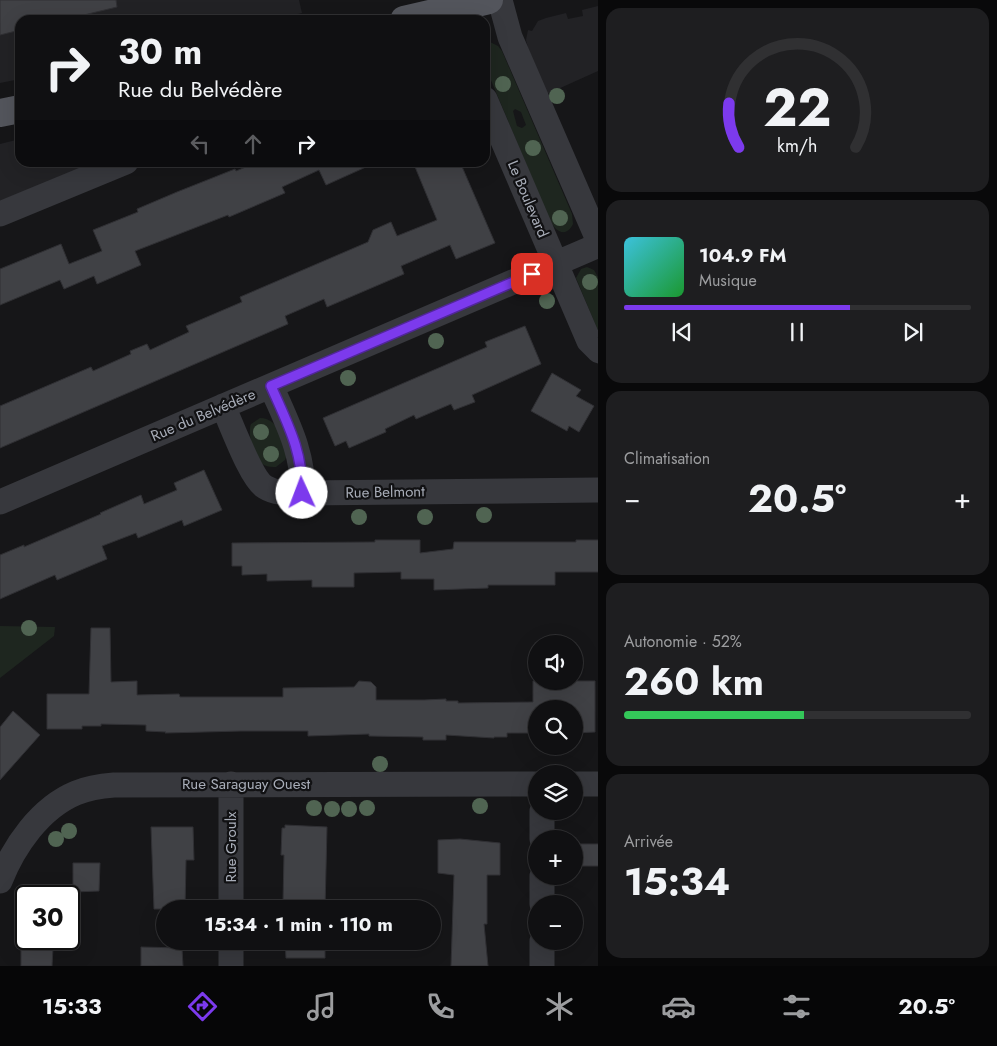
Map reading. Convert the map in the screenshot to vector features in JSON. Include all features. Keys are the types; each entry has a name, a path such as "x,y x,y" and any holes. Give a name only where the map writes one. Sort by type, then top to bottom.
{"main road":[{"path":"454,14 489,0"},
{"path":"0,113 15,109"}],"street":[{"path":"500,0 510,37 598,244"},
{"name":"Le Boulevard","path":"490,110 589,341 598,351"},
{"path":"0,214 114,167"},
{"name":"Rue du Belvédère","path":"0,502 556,264 598,244"},
{"path":"271,386 297,446 302,469 302,493"},
{"name":"Rue Belmont","path":"223,406 253,473 260,484 275,492 598,490"},
{"name":"Rue Saraguay Ouest","path":"0,882 6,866 22,839 39,819 57,803 76,793 96,787 114,785 231,784 528,784"},
{"name":"Rue Groulx","path":"231,784 231,900"},
{"path":"583,784 598,784"},
{"path":"231,950 231,966"},
{"path":"542,950 542,966"}],"shaded area":[{"path":"0,0 299,0 302,13 293,15 15,15 15,80 0,83"},
{"path":"598,6 598,71 547,94 528,48 526,40 528,30 532,31 538,21 546,18 566,13 568,19 583,16 582,10"},
{"path":"490,42 498,46 502,51 572,214 573,224 567,231 561,232 550,221 490,78","holes":["515,109 521,112 526,125 522,128 517,126 513,111"]},
{"path":"15,140 15,167 86,167 0,201 0,144"},
{"path":"587,267 594,270 598,277 598,331 576,278 581,269"},
{"path":"260,418 272,422 276,426 287,455 285,460 276,467 267,466 260,462 252,446 251,424"},
{"path":"0,626 55,627 54,636 0,678"}],"building":[{"path":"0,0 116,0 117,7 84,15 15,15 15,31 0,35"},
{"path":"246,167 366,167 326,185 319,170 282,187 285,193 229,217 228,215 135,251 141,265 97,284 94,276 64,289 60,280 0,305 0,269 61,244 69,264 102,251 93,230 138,212 137,209 177,192 235,169 236,171"},
{"path":"415,167 462,167 495,243 456,259 450,245 401,266 404,274 327,307 324,299 285,316 288,324 0,448 0,406 91,367 93,371 131,354 130,351 147,344 150,350 189,332 186,326 242,302 240,297 368,242 373,230 391,222 397,236 437,220"},
{"path":"525,326 541,364 472,395 475,402 454,410 451,404 416,419 414,415 385,429 386,432 349,448 346,441 335,446 323,418 487,347 485,342"},
{"path":"552,373 581,390 576,396 594,406 579,432 569,426 567,431 531,411"},
{"path":"204,470 222,510 184,526 182,520 138,538 136,533 102,546 107,559 57,580 55,575 0,599 0,555 24,545 24,547 141,495 144,504 177,490 174,483"},
{"path":"375,540 420,540 420,553 453,549 454,542 576,542 576,540 598,540 598,572 555,572 555,585 488,585 488,588 434,590 434,579 401,579 401,572 354,573 354,587 312,587 312,580 267,581 267,574 242,575 242,566 232,566 232,543 375,542"},
{"path":"91,628 110,628 111,682 137,681 137,695 179,694 180,697 283,697 283,688 354,687 359,681 371,682 376,687 376,700 446,699 446,701 458,701 458,703 528,702 528,733 507,733 507,737 494,738 446,735 446,740 423,740 423,737 369,736 369,734 308,736 308,731 165,733 146,731 146,725 101,724 101,726 82,726 82,729 47,729 47,694 89,694"},
{"path":"583,681 595,681 595,732 583,733 583,700 533,700 533,690 583,690"},
{"path":"13,711 40,735 0,780 0,727"},
{"path":"285,825 327,827 325,900 283,900 284,855 281,855 282,828 285,828"},
{"path":"151,827 193,827 194,860 186,860 185,900 156,900 156,909 154,909"},
{"path":"460,839 500,843 500,875 487,875 487,924 484,924 488,966 451,966 454,875 438,873 438,840"},
{"path":"583,844 598,844 598,866 583,866"},
{"path":"73,863 100,863 99,891 80,892 80,885 73,885"},
{"path":"141,947 156,947 156,950 182,950 183,966 141,966"},
{"path":"21,950 53,950 52,966 21,966"},
{"path":"286,950 325,950 325,958 286,958"}],"route":[{"path":"302,493 302,469 297,446 271,386 532,274"}]}
